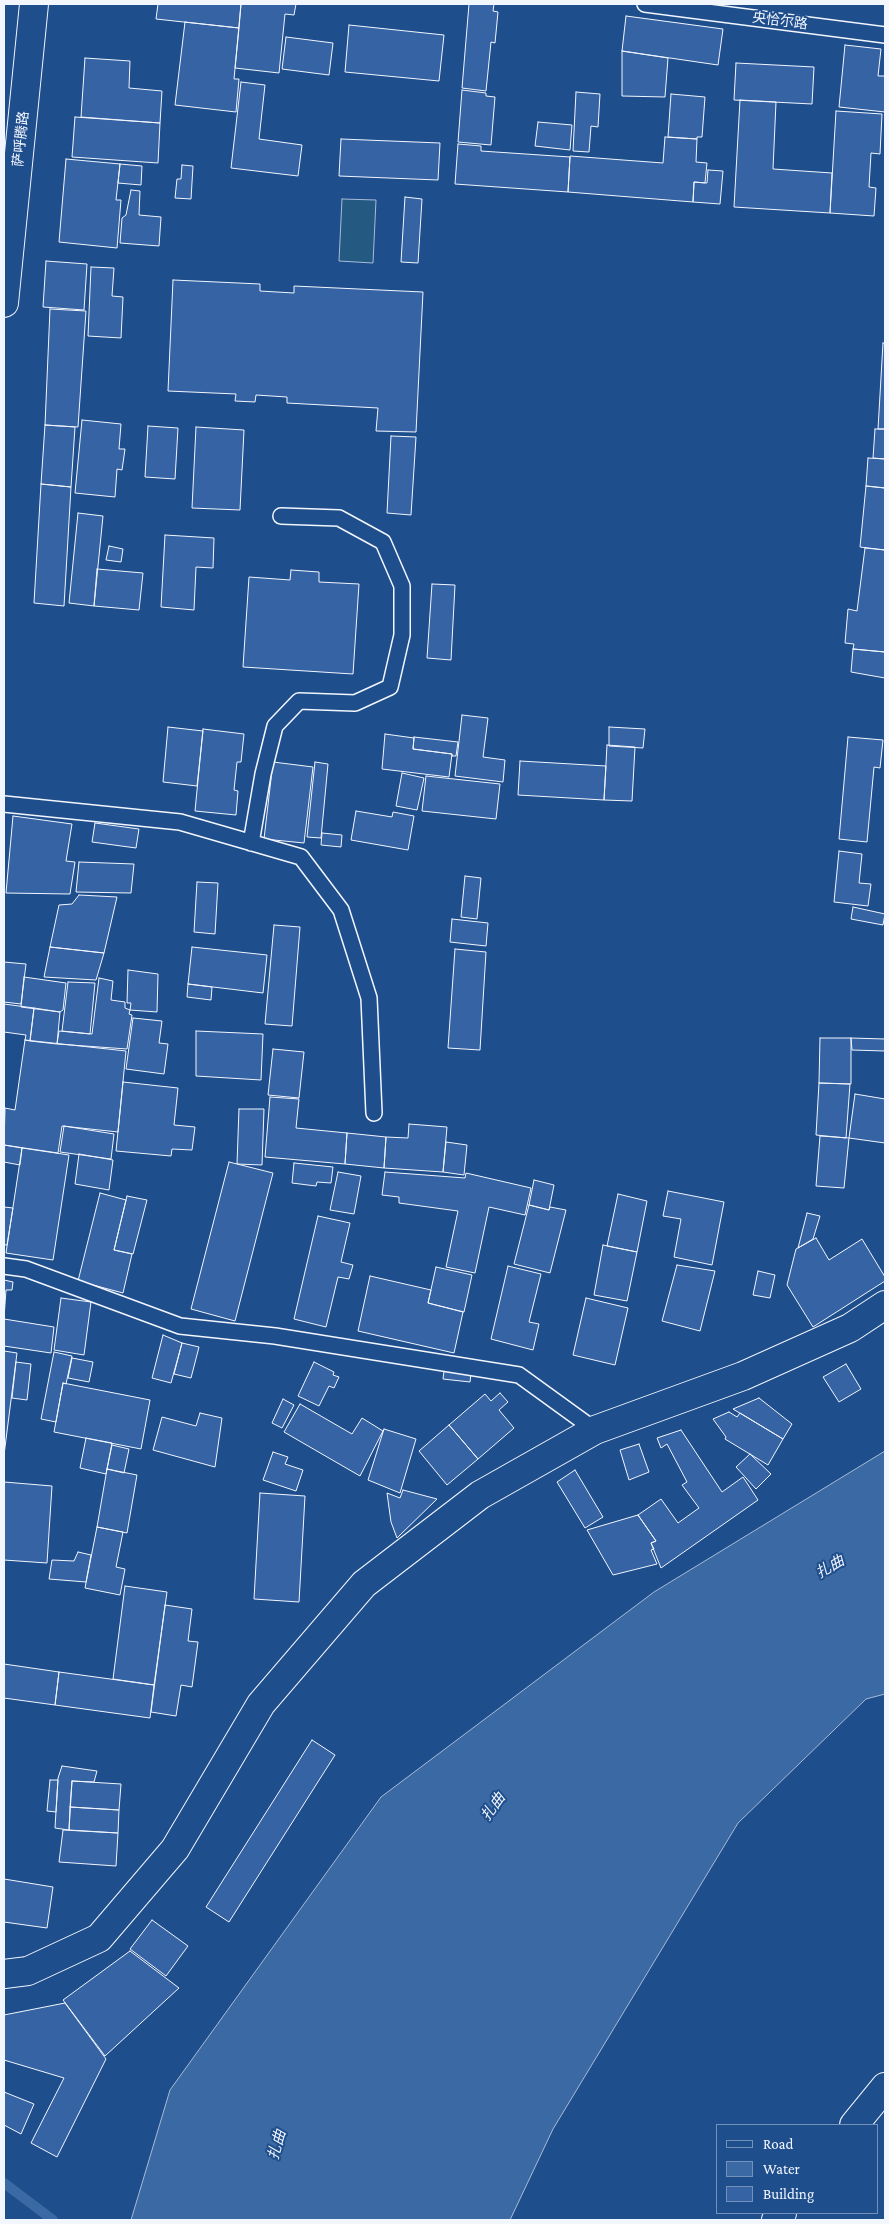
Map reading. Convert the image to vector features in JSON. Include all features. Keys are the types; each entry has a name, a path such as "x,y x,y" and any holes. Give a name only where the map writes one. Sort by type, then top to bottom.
{"main road":[{"name":"萨呼腾路","path":"4,303 34,4"},
{"path":"4,1974 28,1971 99,1938 175,1849 261,1704 364,1584 480,1495 595,1430 743,1376 850,1328 885,1305"},
{"path":"855,2124 885,2086"}],"lane":[{"name":"央恰尔路","path":"645,4 885,35"},
{"path":"251,843 263,774 275,726 299,701 355,703 390,687 402,635 402,586 383,542 339,518 281,516"},
{"path":"4,804 180,822 301,857 342,910 369,998 374,1113"},
{"path":"4,1266 26,1269 180,1326 275,1336 519,1375 595,1430"}],"shaded area":[{"path":"342,199 376,200 373,263 339,261"}],"water":[{"name":"扎曲","path":"885,1451 885,1694 866,1699 738,1823 553,2129 510,2220 131,2220 170,2090 381,1797 654,1592"}],"building":[{"path":"158,4 241,4 239,28 156,19"},
{"path":"241,4 296,4 294,15 285,14 279,73 235,68"},
{"path":"469,4 494,4 493,11 498,12 495,43 491,42 486,91 462,88"},
{"path":"626,16 723,29 718,65 622,51"},
{"path":"185,22 239,28 234,79 239,79 236,112 175,105"},
{"path":"349,25 444,35 439,81 345,72"},
{"path":"286,37 333,43 329,75 282,69"},
{"path":"845,45 881,49 878,76 885,76 885,112 839,107"},
{"path":"622,51 668,58 665,97 622,96"},
{"path":"85,58 130,61 129,88 162,91 160,123 81,117"},
{"path":"736,63 814,67 812,104 734,100"},
{"path":"241,82 265,85 259,139 302,145 298,176 231,168"},
{"path":"462,90 486,93 486,96 495,97 491,145 458,142"},
{"path":"576,92 600,94 598,127 591,126 589,152 573,151"},
{"path":"671,94 705,97 702,137 697,137 697,139 668,137"},
{"path":"740,100 776,102 773,169 832,173 830,213 734,207"},
{"path":"836,111 882,114 880,154 871,153 869,187 876,188 874,216 830,213"},
{"path":"75,117 160,123 158,163 72,157"},
{"path":"538,122 572,125 570,150 535,146"},
{"path":"665,137 697,139 696,162 707,163 705,183 694,182 693,202 568,192 570,156 663,163"},
{"path":"341,139 440,143 438,180 339,176"},
{"path":"458,144 481,146 481,151 570,157 568,192 455,184"},
{"path":"66,159 120,164 116,200 121,200 117,248 59,242"},
{"path":"120,164 142,166 141,185 118,183"},
{"path":"182,165 193,166 191,199 175,198 177,179 181,179"},
{"path":"708,170 723,171 720,204 693,202 694,182 707,183"},
{"path":"131,190 140,191 139,215 161,217 159,246 120,243 122,218 126,215"},
{"path":"405,197 422,199 418,263 401,262"},
{"path":"46,261 87,264 84,310 43,307"},
{"path":"91,267 114,268 112,296 123,297 121,338 88,336"},
{"path":"173,280 260,284 260,291 294,293 294,286 423,292 416,432 376,431 378,408 287,403 287,397 256,395 255,402 235,401 236,394 168,391"},
{"path":"50,309 86,311 78,427 45,425"},
{"path":"883,343 885,343 885,429 878,429"},
{"path":"82,420 121,424 119,449 125,449 122,470 117,469 115,497 75,493"},
{"path":"45,425 75,427 71,487 41,484"},
{"path":"148,426 178,428 175,479 145,477"},
{"path":"196,427 244,430 240,510 192,508"},
{"path":"875,429 885,429 885,459 873,458"},
{"path":"391,436 416,437 411,515 387,513"},
{"path":"868,458 885,459 885,488 866,486"},
{"path":"41,484 71,487 64,606 34,603"},
{"path":"866,486 885,488 885,550 860,547"},
{"path":"78,513 103,516 94,606 69,603"},
{"path":"165,535 214,538 213,568 196,567 194,610 161,607"},
{"path":"109,546 123,549 121,562 106,560"},
{"path":"865,548 885,550 885,652 853,649 854,644 845,643 848,609 857,611"},
{"path":"97,569 143,573 139,610 94,606"},
{"path":"291,570 319,572 319,582 359,584 353,674 243,667 249,577 290,580"},
{"path":"432,584 455,585 451,660 427,658"},
{"path":"853,649 885,652 885,678 851,672"},
{"path":"462,715 488,718 483,757 505,760 503,782 455,776"},
{"path":"168,727 203,731 197,786 163,782"},
{"path":"609,727 645,729 643,748 609,746"},
{"path":"203,729 244,734 241,762 237,762 234,790 238,791 236,815 195,811"},
{"path":"385,734 414,738 413,749 452,754 449,777 382,769"},
{"path":"414,737 458,742 456,756 413,749"},
{"path":"848,737 883,740 880,768 874,767 867,842 839,839"},
{"path":"607,745 635,747 632,801 604,800"},
{"path":"520,761 606,766 604,800 518,795"},
{"path":"273,762 313,767 304,843 264,839"},
{"path":"315,762 328,764 321,838 307,837"},
{"path":"402,773 424,778 417,810 396,806"},
{"path":"426,776 500,784 496,819 422,811"},
{"path":"356,811 392,817 393,812 414,816 408,850 351,840"},
{"path":"13,816 72,824 66,861 75,862 70,894 6,893"},
{"path":"95,823 139,829 136,848 92,842"},
{"path":"322,833 342,835 341,847 321,845"},
{"path":"839,851 862,854 859,883 871,884 868,906 834,902"},
{"path":"79,862 134,864 131,893 76,892"},
{"path":"465,876 481,878 477,919 461,917"},
{"path":"197,882 218,883 215,934 194,932"},
{"path":"79,895 117,897 104,953 50,947 59,905 72,904"},
{"path":"853,907 885,914 883,925 851,919"},
{"path":"452,919 488,923 486,946 450,942"},
{"path":"274,925 300,927 292,1026 265,1024"},
{"path":"50,947 104,953 96,980 44,977"},
{"path":"192,947 267,955 263,993 188,984"},
{"path":"455,949 486,952 480,1050 448,1048"},
{"path":"4,962 26,964 21,1004 4,1002"},
{"path":"128,970 158,974 157,1012 130,1010 131,1003 127,1003"},
{"path":"24,977 66,983 63,1010 60,1012 21,1007"},
{"path":"99,978 113,981 111,1000 125,1002 125,1008 130,1010 129,1014 132,1015 127,1049 57,1044 59,1031 92,1034"},
{"path":"68,982 95,983 90,1034 62,1031"},
{"path":"188,984 212,987 211,1000 187,997"},
{"path":"4,1004 34,1008 30,1041 25,1040 26,1035 4,1032"},
{"path":"34,1008 60,1012 57,1044 30,1041"},
{"path":"133,1018 162,1021 159,1043 168,1044 164,1074 126,1069"},
{"path":"196,1031 263,1034 261,1080 196,1076"},
{"path":"820,1038 851,1038 851,1084 819,1083"},
{"path":"851,1038 885,1039 885,1051 852,1050"},
{"path":"25,1040 126,1051 118,1132 62,1126 58,1153 4,1145 5,1108 15,1110"},
{"path":"273,1049 304,1052 299,1098 268,1095"},
{"path":"123,1082 178,1088 174,1125 195,1127 192,1150 172,1149 171,1156 116,1151"},
{"path":"819,1083 850,1084 846,1138 816,1135"},
{"path":"855,1094 885,1099 885,1143 849,1138"},
{"path":"270,1097 299,1099 296,1128 347,1133 345,1164 265,1157"},
{"path":"239,1109 264,1109 262,1165 237,1164"},
{"path":"409,1124 447,1127 443,1172 384,1168 386,1137 408,1138"},
{"path":"64,1126 114,1134 111,1159 60,1152"},
{"path":"347,1133 386,1137 384,1168 345,1164"},
{"path":"820,1136 849,1138 844,1188 816,1186"},
{"path":"446,1142 467,1145 464,1175 443,1172"},
{"path":"4,1145 22,1148 20,1165 4,1162"},
{"path":"22,1148 69,1155 53,1260 6,1253"},
{"path":"79,1154 113,1160 109,1190 75,1184"},
{"path":"229,1162 273,1173 235,1321 191,1309"},
{"path":"294,1163 333,1167 331,1183 317,1182 316,1186 292,1183"},
{"path":"338,1172 361,1176 354,1214 330,1210"},
{"path":"385,1172 465,1178 466,1173 531,1188 525,1215 489,1207 475,1273 446,1267 458,1211 399,1203 399,1197 382,1195"},
{"path":"534,1180 554,1185 549,1210 529,1205"},
{"path":"668,1191 724,1202 712,1265 674,1257 681,1219 663,1216"},
{"path":"100,1193 126,1200 114,1250 132,1254 123,1293 78,1281"},
{"path":"618,1194 647,1201 637,1252 607,1246"},
{"path":"127,1196 147,1200 133,1254 114,1250"},
{"path":"529,1205 549,1210 550,1207 566,1210 550,1273 514,1264"},
{"path":"4,1207 13,1208 7,1245 4,1245"},
{"path":"807,1213 820,1216 813,1239 798,1248"},
{"path":"318,1216 350,1223 341,1262 353,1265 349,1279 338,1277 326,1327 294,1319"},
{"path":"816,1238 829,1260 862,1239 885,1277 885,1281 813,1327 787,1285 796,1249"},
{"path":"603,1245 637,1252 627,1301 594,1295"},
{"path":"677,1265 715,1271 700,1331 662,1321"},
{"path":"508,1266 541,1274 529,1322 539,1324 533,1350 491,1339"},
{"path":"436,1267 472,1275 464,1312 428,1303"},
{"path":"758,1271 775,1275 770,1298 753,1295"},
{"path":"370,1276 431,1290 428,1303 463,1312 454,1353 358,1331"},
{"path":"4,1280 13,1282 12,1290 6,1290 4,1318"},
{"path":"61,1298 91,1302 84,1355 54,1350"},
{"path":"586,1298 628,1308 615,1365 573,1355"},
{"path":"4,1319 54,1327 51,1353 4,1346"},
{"path":"163,1335 182,1343 171,1383 152,1378"},
{"path":"182,1343 199,1347 191,1378 174,1374"},
{"path":"4,1351 17,1353 4,1455"},
{"path":"54,1352 72,1356 66,1384 63,1383 56,1422 41,1419"},
{"path":"72,1358 93,1362 89,1382 68,1378"},
{"path":"16,1362 31,1364 27,1400 12,1398"},
{"path":"314,1362 334,1372 333,1375 339,1377 334,1388 329,1386 319,1406 298,1396"},
{"path":"846,1364 861,1389 839,1402 823,1377"},
{"path":"444,1371 471,1374 470,1382 443,1379"},
{"path":"63,1383 150,1400 141,1449 54,1432"},
{"path":"500,1393 508,1402 499,1410 514,1428 478,1459 449,1425 485,1394 491,1401"},
{"path":"759,1398 792,1424 783,1439 733,1409"},
{"path":"283,1399 294,1405 282,1428 272,1423"},
{"path":"300,1404 352,1434 362,1418 383,1431 360,1476 284,1432"},
{"path":"729,1412 737,1417 740,1413 783,1439 768,1465 725,1439 726,1437 713,1419"},
{"path":"200,1413 222,1418 215,1467 153,1450 162,1417 196,1426"},
{"path":"449,1425 478,1459 447,1485 419,1451"},
{"path":"384,1429 416,1439 400,1493 368,1480"},
{"path":"681,1430 722,1492 743,1477 758,1500 661,1568 651,1543 656,1541 638,1515 661,1499 678,1523 699,1508 682,1485 687,1482 667,1444 661,1448 657,1438"},
{"path":"86,1438 112,1443 106,1474 80,1468"},
{"path":"639,1444 649,1472 629,1480 620,1450"},
{"path":"112,1445 129,1449 124,1473 107,1469"},
{"path":"273,1452 288,1457 285,1464 303,1470 296,1491 263,1480"},
{"path":"750,1454 771,1474 756,1489 736,1467"},
{"path":"107,1469 137,1475 127,1533 97,1527"},
{"path":"575,1470 603,1517 585,1528 557,1482"},
{"path":"4,1482 52,1486 47,1563 4,1560"},
{"path":"403,1490 437,1499 397,1538 391,1522 387,1493 400,1498"},
{"path":"260,1493 305,1496 299,1602 254,1599"},
{"path":"638,1515 656,1541 651,1543 654,1549 651,1550 657,1564 613,1575 587,1530"},
{"path":"97,1527 123,1532 116,1567 125,1569 120,1595 85,1588"},
{"path":"78,1552 91,1555 86,1582 49,1579 52,1560 74,1561"},
{"path":"125,1586 167,1592 154,1685 113,1679"},
{"path":"165,1605 192,1609 188,1641 198,1642 192,1687 181,1685 176,1716 151,1712"},
{"path":"4,1664 59,1672 55,1705 4,1698"},
{"path":"59,1672 154,1685 150,1718 55,1705"},
{"path":"312,1740 335,1755 229,1922 206,1907"},
{"path":"62,1766 97,1771 94,1782 72,1781 69,1830 55,1828 58,1778"},
{"path":"50,1780 58,1780 56,1812 47,1811"},
{"path":"72,1781 121,1784 119,1810 70,1807"},
{"path":"70,1807 119,1810 118,1833 69,1830"},
{"path":"63,1830 118,1833 116,1866 59,1862"},
{"path":"4,1879 53,1887 47,1928 4,1922"},
{"path":"152,1920 188,1946 166,1976 130,1949"},
{"path":"130,1951 179,1988 105,2056 63,2000"},
{"path":"65,2003 106,2059 57,2157 31,2143 64,2078 4,2060 4,2015"},
{"path":"4,2092 34,2104 21,2134 4,2125"}],"waterway":[{"path":"4,2183 53,2220"}]}
